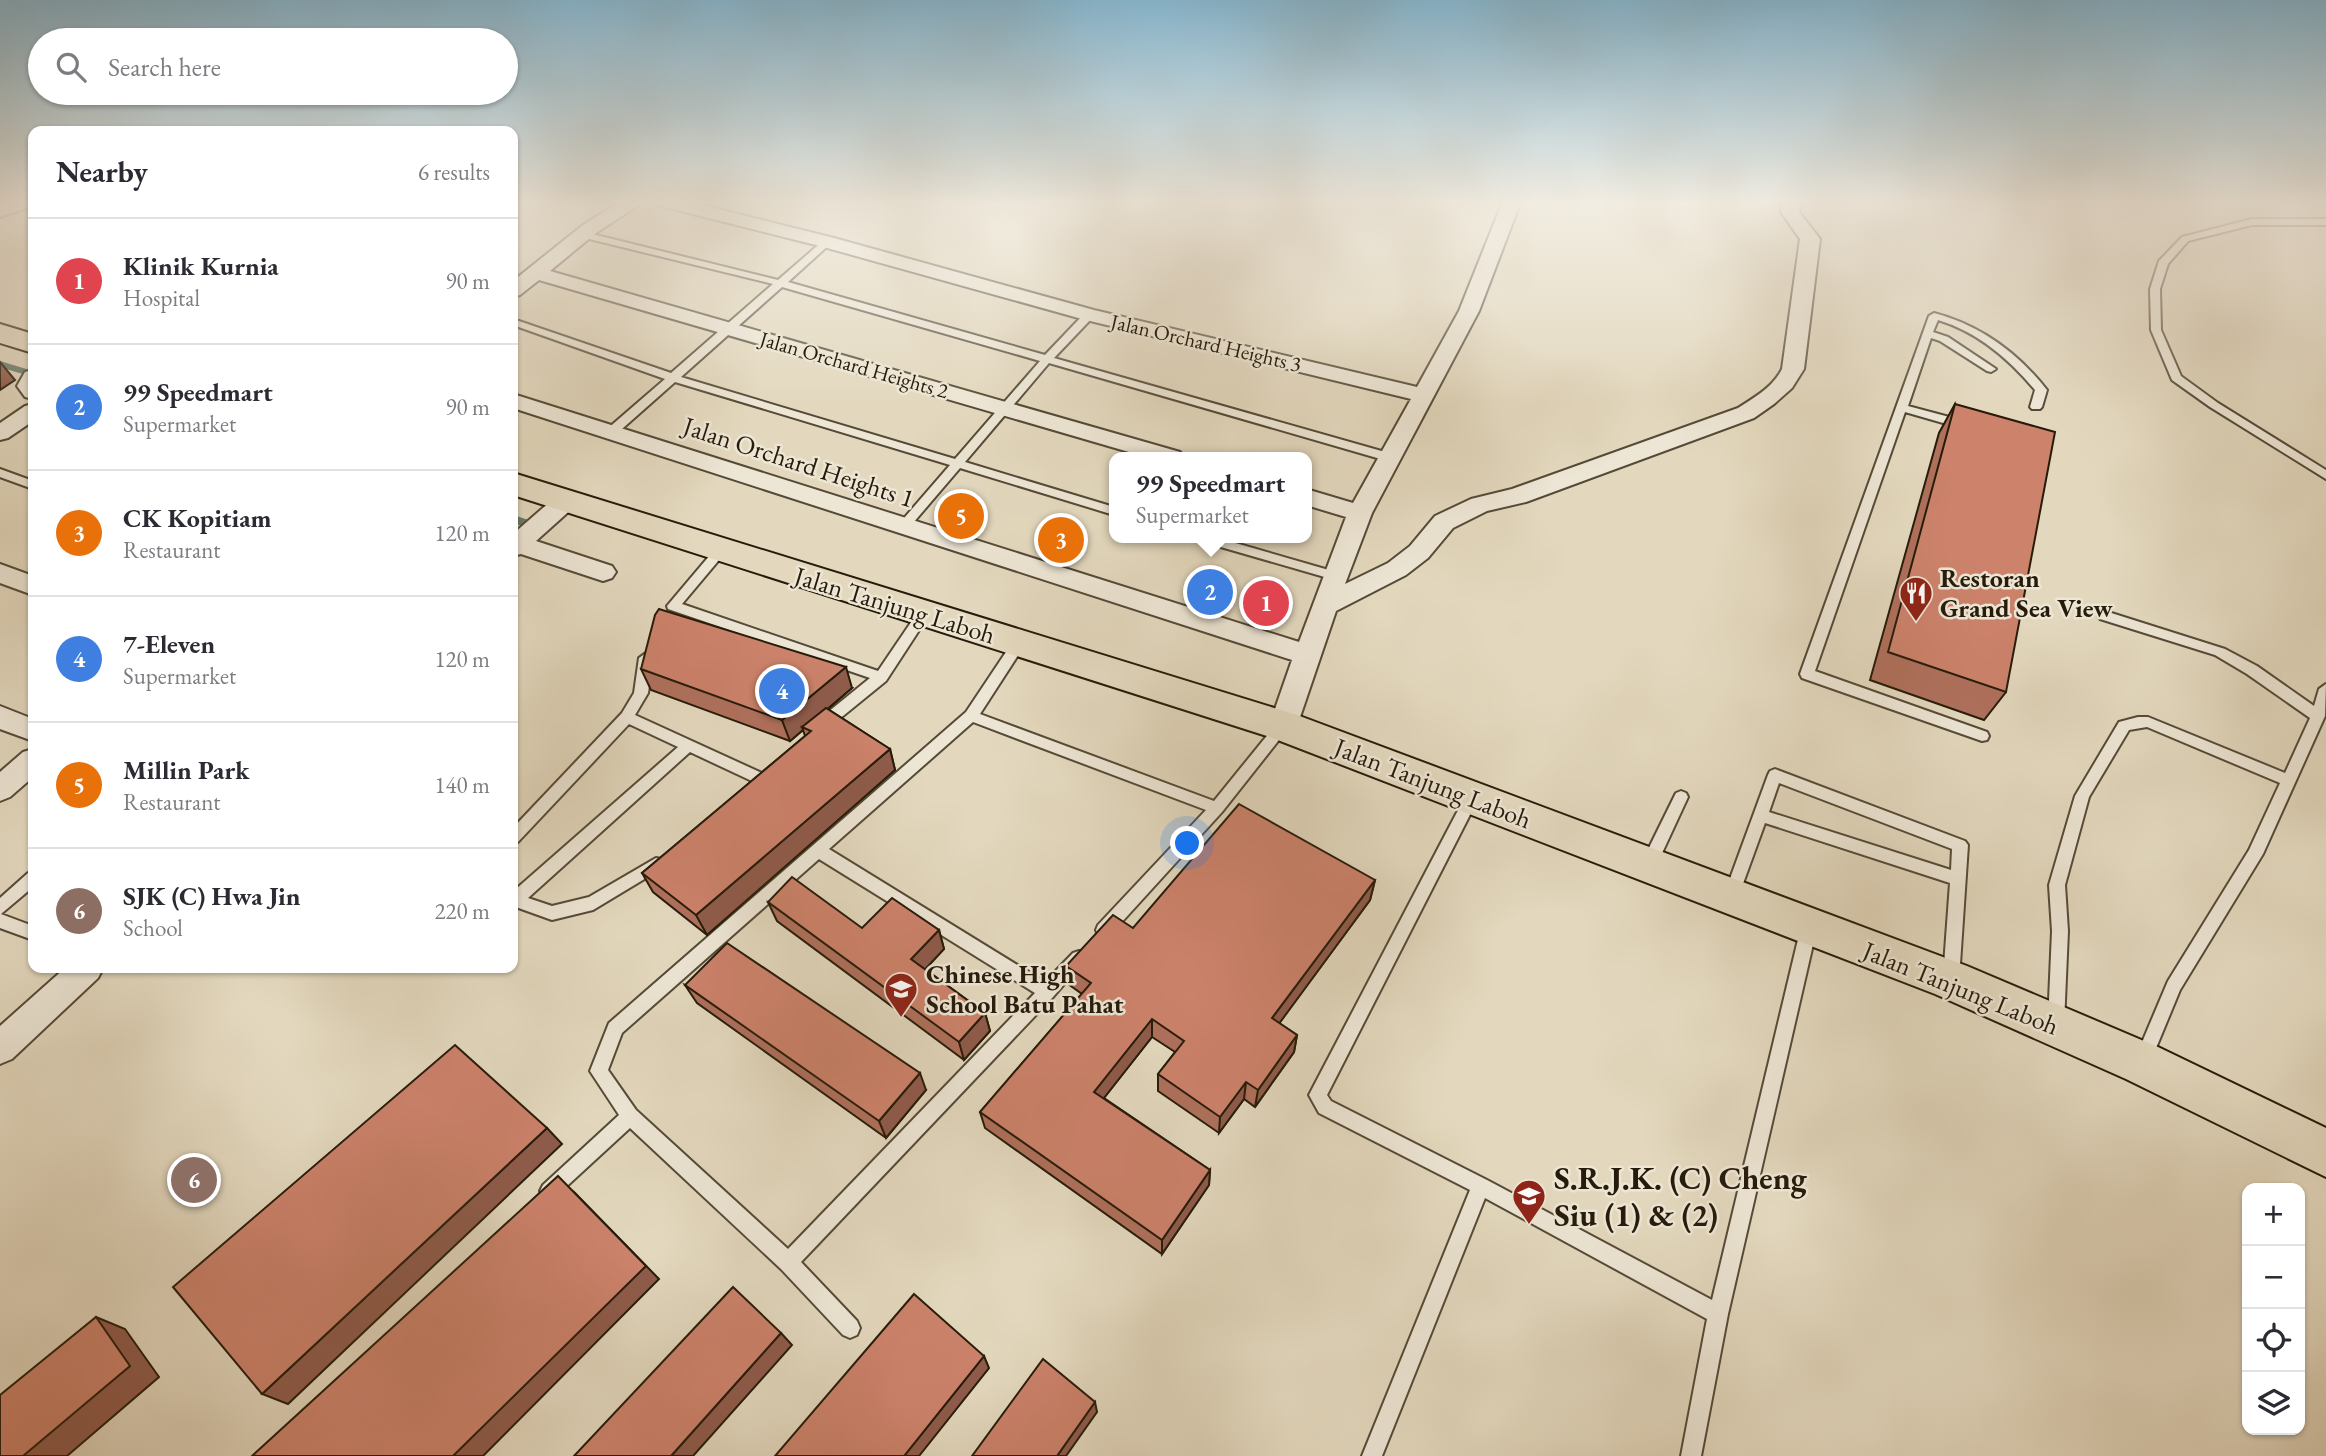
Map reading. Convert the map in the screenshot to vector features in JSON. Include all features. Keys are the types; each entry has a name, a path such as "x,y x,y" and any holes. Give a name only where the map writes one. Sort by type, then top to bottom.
{"highway":[{"path":"0,313 28,321"},
{"path":"0,333 28,342"},
{"name":"Jalan Tanjung Laboh","path":"518,485 1283,726 1951,980 2141,1063 2326,1153"}],"street":[{"path":"518,287 541,269"},
{"name":"Jalan Orchard Heights 3","path":"924,269 1089,315 1424,395"},
{"path":"1283,726 1360,513 1469,311 1485,269"},
{"path":"1326,605 1397,569 1419,552 1444,522 1480,505 1518,496 1745,413 1770,397 1788,380 1793,369 1807,269"},
{"name":"Jalan Orchard Heights 2","path":"536,273 1155,452"},
{"name":"Jalan Orchard Heights 1","path":"518,403 1307,655"},
{"path":"0,433 28,414"},
{"path":"1312,499 1360,513"},
{"path":"518,542 567,500"},
{"path":"518,546 603,572"},
{"path":"0,573 28,584"},
{"path":"0,717 28,728"},
{"path":"0,789 28,765"},
{"path":"0,1048 82,973"}],"lane":[{"path":"723,269 1048,358 1388,457"},
{"path":"610,433 796,269"},
{"path":"2162,269 2155,289 2156,330 2176,378 2326,475"},
{"path":"903,527 1048,358 1089,315"},
{"path":"1982,736 1807,674 1934,316 1952,320 1997,346 2024,369 2041,390 2036,407"},
{"path":"518,324 674,377 1109,510"},
{"path":"1928,334 1944,339 1991,369"},
{"path":"1902,408 1982,430"},
{"path":"0,473 28,483"},
{"path":"1221,543 1335,576"},
{"path":"720,551 670,611 881,677"},
{"path":"813,733 881,677 925,612"},
{"path":"2105,616 2220,652 2252,670 2318,716"},
{"path":"850,1328 788,1262 630,1116 599,1071 615,1028 971,716 1019,643"},
{"path":"518,833 627,717 641,693 648,648"},
{"path":"2141,1063 2174,986 2255,854 2318,716 2326,690"},
{"path":"971,716 1217,808"},
{"path":"627,717 758,778"},
{"path":"2056,1025 2060,931 2057,885 2082,796 2124,726 2148,722 2288,780"},
{"path":"788,1262 1047,992 1217,808 1283,726"},
{"path":"518,895 689,746"},
{"path":"1731,897 1775,775 1960,845 1951,980"},
{"path":"1649,864 1681,797"},
{"path":"1471,799 1318,1095 1325,1107 1481,1186 1718,1314"},
{"path":"1762,816 1958,879"},
{"path":"819,851 1047,992"},
{"path":"518,900 552,913 593,903 665,857"},
{"path":"0,908 28,883"},
{"path":"0,921 28,931"},
{"path":"1691,1456 1718,1314 1809,927"},
{"path":"539,1201 630,1116"},
{"path":"1372,1456 1481,1186"}],"building":[{"path":"1955,404 2055,432 2006,692 1888,652"},
{"path":"659,609 846,667 782,720 641,669 655,615"},
{"path":"826,708 890,749 696,915 642,873 811,731 802,727"},
{"path":"1239,804 1375,880 1272,1018 1297,1035 1258,1090 1246,1082 1220,1117 1158,1074 1184,1041 1152,1019 1094,1092 1210,1170 1162,1240 980,1112 1091,983 1066,966 1113,915 1133,928"},
{"path":"792,877 862,928 892,898 939,930 911,959 985,1013 959,1042 768,902"},
{"path":"727,943 920,1073 879,1121 685,985"},
{"path":"455,1045 547,1128 262,1394 173,1287"},
{"path":"558,1176 646,1266 453,1456 252,1456"},
{"path":"733,1287 781,1333 671,1456 574,1456"},
{"path":"914,1294 984,1356 904,1456 775,1456"},
{"path":"96,1317 130,1366 23,1456 0,1456 0,1395"},
{"path":"1043,1359 1095,1402 1057,1456 972,1456"}],"waterway":[{"path":"0,364 28,372"},
{"path":"518,521 525,523"}],"place":[{"name":"Millin Park","path":"961,516"},
{"name":"CK Kopitiam","path":"1061,540"},
{"name":"99 Speedmart","path":"1210,592"},
{"name":"Klinik Kurnia","path":"1266,603"},
{"name":"Restoran Grand Sea View","path":"1916,623"},
{"name":"7-Eleven","path":"782,691"},
{"name":"Chinese High School Batu Pahat","path":"901,1019"},
{"name":"SJK (C) Hwa Jin","path":"194,1180"},
{"name":"S.R.J.K. (C) Cheng Siu (1) & (2)","path":"1529,1226"}]}
